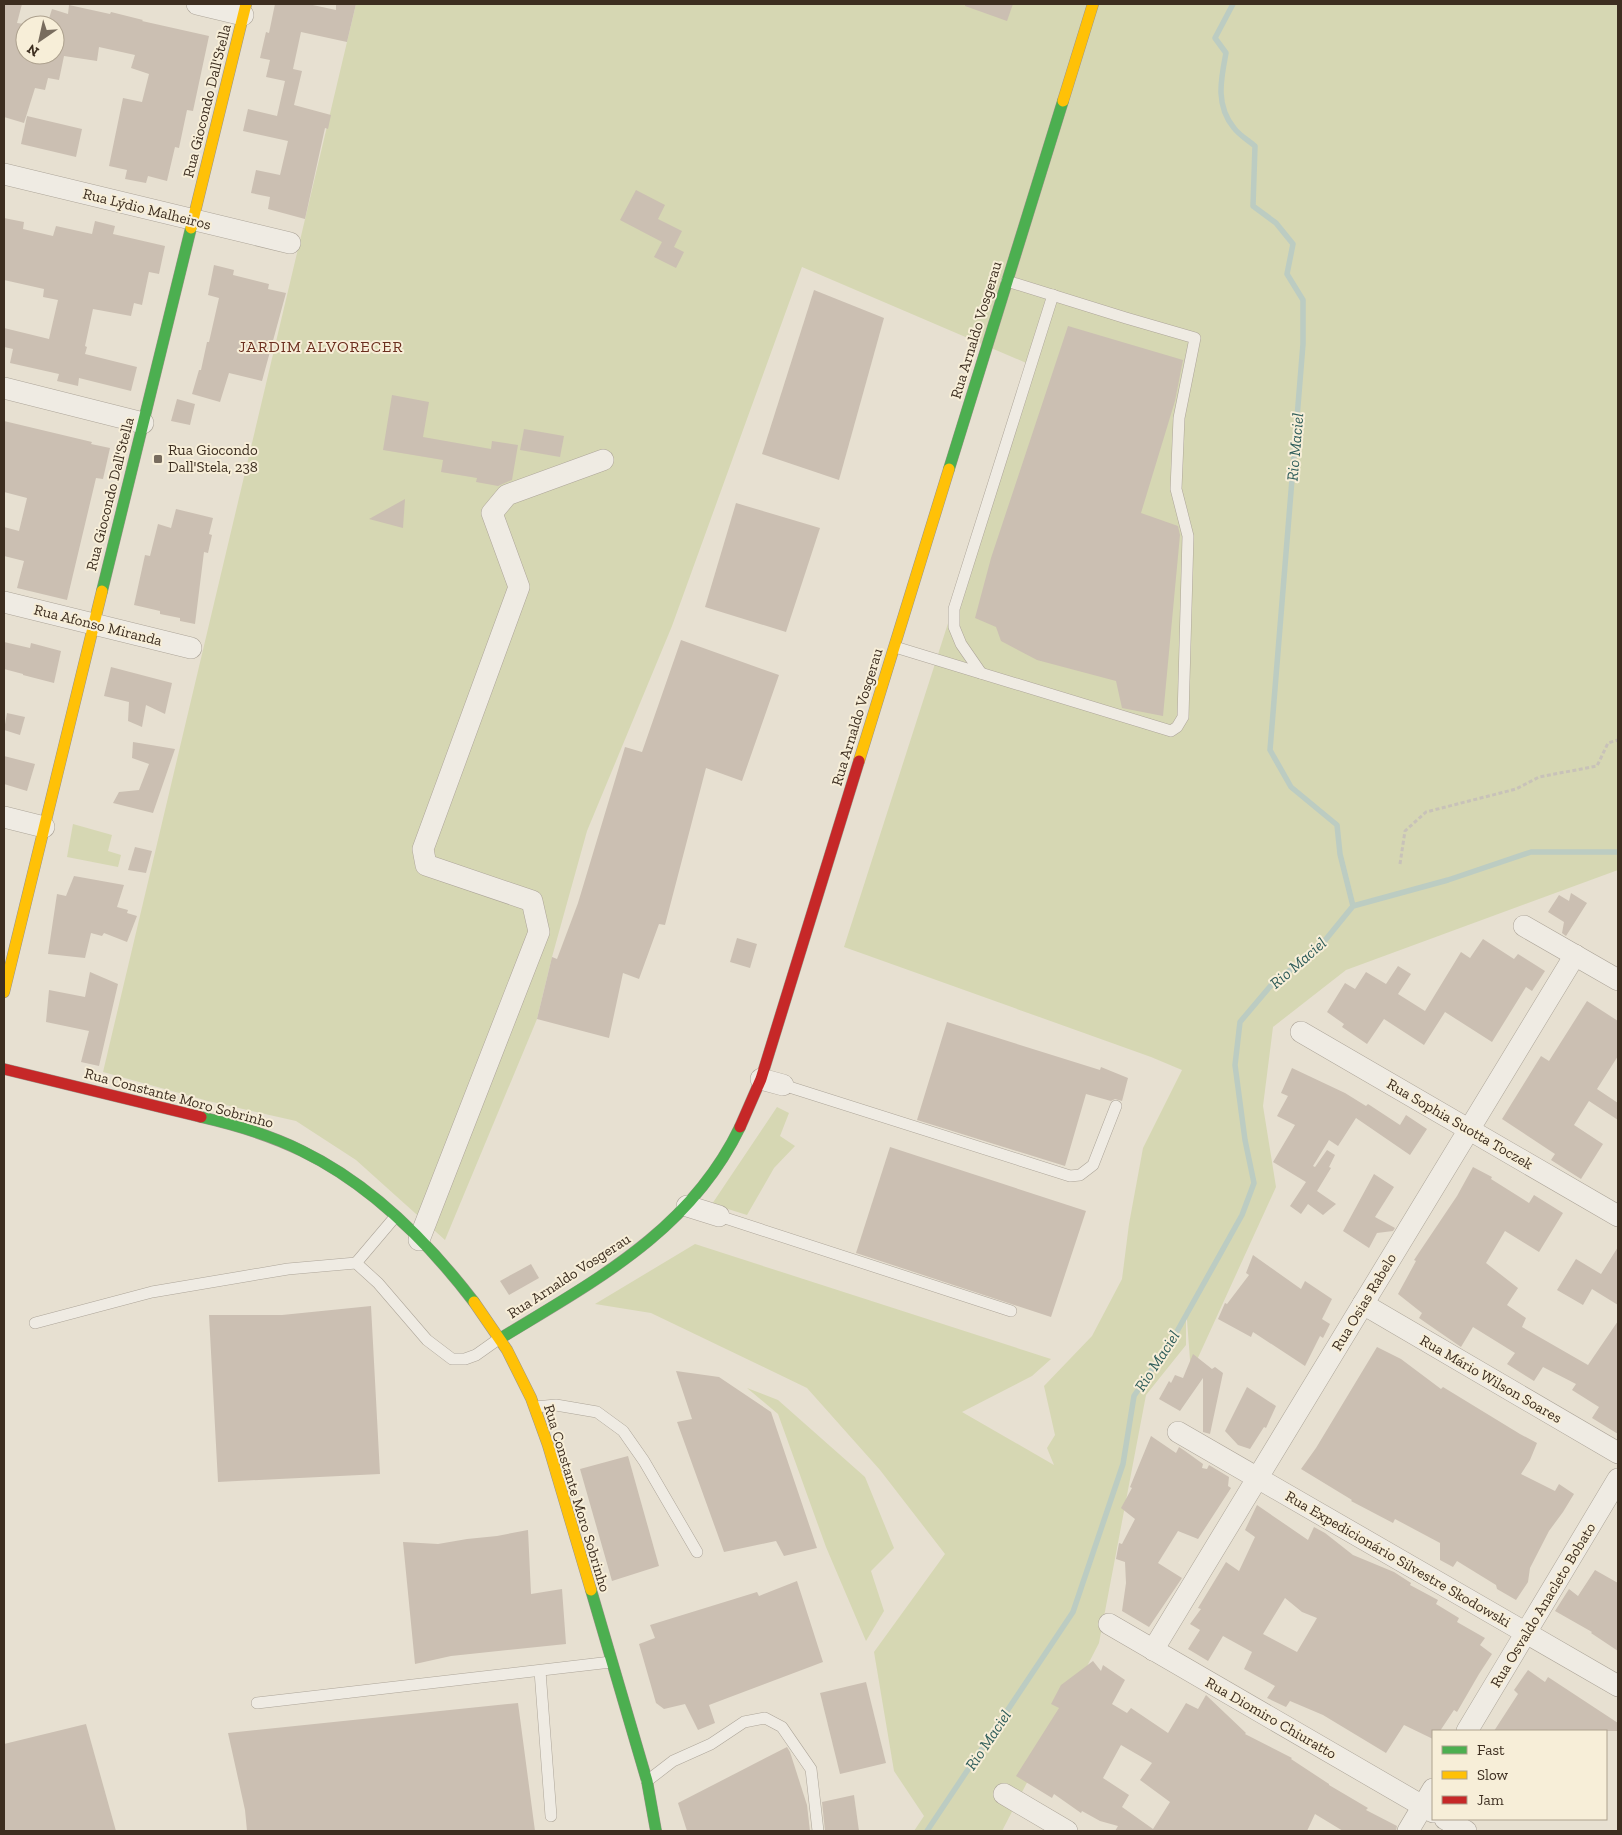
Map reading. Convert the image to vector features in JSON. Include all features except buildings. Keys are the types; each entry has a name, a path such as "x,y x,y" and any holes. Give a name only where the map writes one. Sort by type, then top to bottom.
{"street":[{"path":"197,4 245,9"},
{"name":"Rua Arnaldo Vosgerau","path":"500,1338 613,1268 652,1239 687,1206 709,1179 730,1148 747,1114 761,1079 1094,4"},
{"name":"Rua Giocondo Dall'Stella","path":"4,992 245,9"},
{"name":"Rua Lýdio Malheiros","path":"4,174 290,244"},
{"path":"4,388 143,423"},
{"path":"419,1240 539,932 532,901 426,865 423,849 519,587 492,513 507,495 603,460"},
{"name":"Rua Afonso Miranda","path":"4,602 191,648"},
{"path":"4,817 44,827"},
{"path":"1524,926 1618,980"},
{"name":"Rua Osias Rabelo","path":"1153,1650 1575,955"},
{"name":"Rua Sophia Suotta Toczek","path":"1301,1032 1618,1216"},
{"name":"Rua Constante Moro Sobrinho","path":"4,1069 236,1125 295,1147 349,1178 395,1217 454,1276 476,1303 500,1338 520,1372 535,1408 548,1445 647,1781 656,1831"},
{"path":"761,1079 783,1085"},
{"path":"687,1206 719,1216"},
{"name":"Rua Mário Wilson Soares","path":"1363,1304 1618,1453"},
{"name":"Rua Expedicionário Silvestre Skodowski","path":"1178,1432 1618,1686"},
{"name":"Rua Osvaldo Anacleto Bobato","path":"1469,1730 1618,1479"},
{"name":"Rua Diomiro Chiuratto","path":"1109,1624 1430,1802"},
{"path":"1004,1794 1067,1831"},
{"path":"1408,1831 1430,1802"},
{"path":"1447,1820 1466,1831"}],"lane":[{"path":"895,647 1170,731 1177,728 1183,717 1188,536 1176,489 1179,418 1195,338 1007,281"},
{"path":"981,673 961,644 954,627 954,609 1054,295"},
{"path":"783,1085 1070,1176 1080,1175 1093,1164 1116,1106"},
{"path":"719,1216 1011,1311"},
{"path":"35,1323 152,1292 288,1269 356,1263 395,1217"},
{"path":"356,1263 378,1283 427,1340 452,1359 465,1360 476,1355 500,1338"},
{"path":"535,1408 556,1405 597,1412 623,1430 644,1461 697,1552"},
{"path":"256,1703 611,1662"},
{"path":"540,1671 551,1816"},
{"path":"647,1781 673,1761 711,1744 744,1722 765,1718 782,1727 810,1769 818,1831"}],"path":[{"path":"1400,864 1405,831 1426,812 1516,789 1540,777 1597,766 1608,743 1618,740"}],"green space":[{"path":"356,4 1618,4 1618,870 1346,970 1273,1027 1263,1106 1276,1187 1191,1373 1186,1307 1186,1345 1146,1395 1099,1643 1002,1831 914,1831 924,1816 894,1771 874,1652 945,1554 880,1470 807,1388 651,1313 595,1304 695,1244 1051,1359 1032,1376 962,1412 1054,1465 1047,1448 1055,1435 1044,1386 1092,1336 1122,1279 1129,1224 1143,1148 1182,1070 1151,1057 844,947 1031,365 802,267 672,626 587,831 537,1019 445,1240 356,1160 296,1121 208,1101 103,1072"},
{"path":"73,824 112,835 108,851 121,855 118,867 67,857"},
{"path":"777,1107 789,1113 780,1136 795,1146 774,1168 747,1215 712,1204"},
{"path":"747,1388 778,1400 865,1477 894,1548 871,1571 884,1611 866,1641 826,1547 778,1414"}],"waterway":[{"name":"Rio Maciel","path":"1233,4 1215,38 1226,53 1221,82 1224,110 1234,128 1255,146 1253,206 1276,223 1293,244 1287,274 1303,300 1303,344 1270,750 1291,787 1337,825 1340,854 1353,906"},
{"name":"Rio Maciel","path":"927,1831 1073,1612 1123,1464 1134,1396 1175,1335 1242,1215 1254,1183 1245,1140 1235,1065 1240,1022 1273,983 1318,949 1353,906 1448,880 1531,852 1618,852"}],"traffic: fast":[{"path":"949,469 1063,101"},
{"path":"102,591 191,228"},
{"path":"201,1117 240,1127 278,1140 302,1151 351,1180 396,1216 437,1258 474,1302"},
{"path":"501,1338 605,1273 637,1250 667,1224 695,1196 719,1164 740,1127"},
{"path":"591,1590 647,1781 656,1831"}],"traffic: slow":[{"path":"191,228 246,4"},
{"path":"1063,101 1093,4"},
{"path":"859,761 949,469"},
{"path":"4,992 102,591"},
{"path":"474,1302 507,1350 531,1398 548,1445 591,1590"}],"traffic: jam":[{"path":"740,1127 761,1079 859,761"},
{"path":"4,1069 201,1117"}],"place":[{"name":"Rua Giocondo Dall'Stela, 238","path":"158,459"}],"district":[{"name":"JARDIM ALVORECER","path":"321,346"}]}
